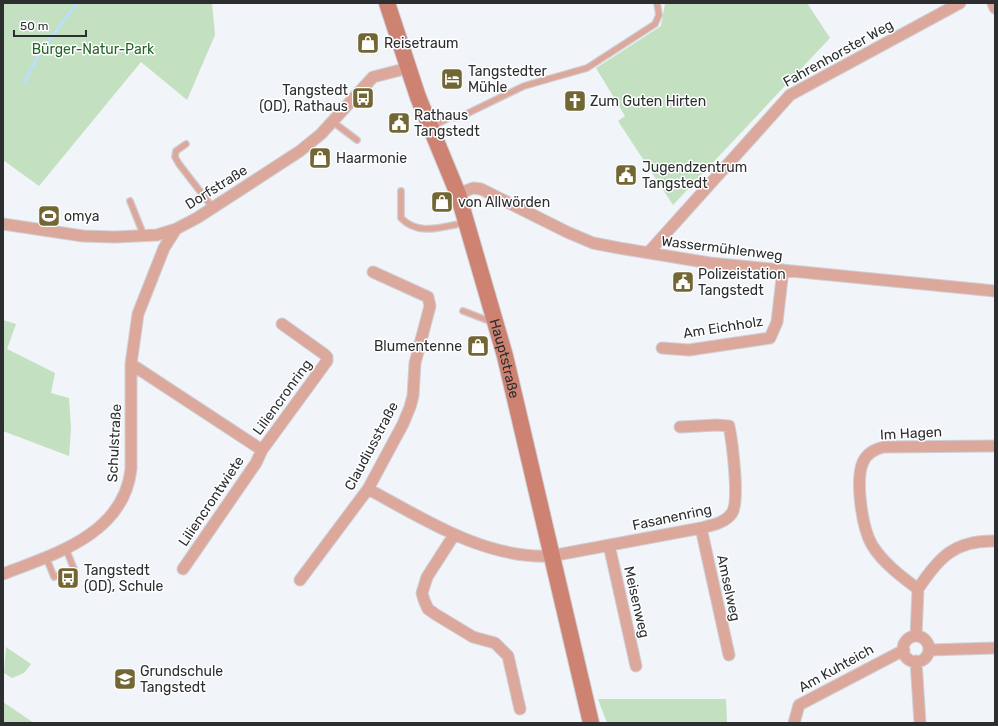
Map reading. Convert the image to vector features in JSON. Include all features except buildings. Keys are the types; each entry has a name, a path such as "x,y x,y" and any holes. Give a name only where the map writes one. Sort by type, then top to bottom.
{"street":[{"name":"Hauptstraße","path":"387,3 408,68 458,194 496,324 505,356 591,723"},
{"name":"Fahrenhorster Weg","path":"648,253 790,94 960,3"},
{"path":"993,3 995,8"},
{"name":"Dorfstraße","path":"3,224 83,236 116,238 157,235 176,230 213,208 300,151 333,122 374,76 408,68"},
{"name":"Wassermühlenweg","path":"458,194 473,188 481,189 561,230 593,243 648,253 710,263 995,291"},
{"name":"Schulstraße","path":"3,574 66,549 104,523 117,508 126,491 131,469 131,364 138,314 164,248 176,230"},
{"path":"157,235 164,248"},
{"name":"Am Eichholz","path":"662,348 689,350 770,338 777,322 783,270"},
{"name":"Claudiusstraße","path":"300,580 368,489 410,407 413,396 415,363 430,306 428,297 374,272"},
{"name":"Liliencronring","path":"131,364 262,450 327,361 327,357 324,354 282,324"},
{"name":"Fasanenring","path":"368,489 454,535 509,553 551,556 701,528 724,520 733,512 735,496 733,443 729,426 717,425 680,427"},
{"name":"Im Hagen","path":"918,589 885,561 867,537 862,519 861,470 864,461 876,448 884,447 995,446"},
{"name":"Liliencrontwiete","path":"183,569 256,463 262,450"},
{"name":"Amselweg","path":"701,528 729,655"},
{"path":"454,535 427,578 422,593 424,600 428,609 435,614 473,637 495,643 508,656 520,709"},
{"path":"916,636 918,589 934,566 945,555 968,543 995,542"},
{"name":"Meisenweg","path":"609,545 636,666"},
{"path":"916,636 924,638 929,650 925,658 916,661 907,658 904,650 906,641 916,636"},
{"path":"929,650 995,648"},
{"name":"Am Kuhteich","path":"794,723 799,705 904,650"},
{"path":"916,661 920,723"}],"lane":[{"path":"431,127 451,117 458,118 524,86 587,68 655,24 659,11 657,3"},
{"path":"333,122 357,140"},
{"path":"186,144 176,151 175,157 213,208"},
{"path":"401,191 401,218 412,228 421,229 466,222"},
{"path":"130,201 144,236"},
{"path":"463,311 496,324"},
{"path":"46,557 54,576 74,569 66,549"}],"green space":[{"name":"Bürger-Natur-Park","path":"3,3 212,3 215,35 187,100 141,62 39,186 3,160"},
{"path":"665,3 807,3 830,38 673,205 618,121 625,116 596,68 661,26"},
{"path":"3,320 16,324 7,349 55,373 51,393 69,398 71,429 69,456 3,431"},
{"path":"6,647 31,664 24,673 12,678 4,673"},
{"path":"598,699 726,699 727,723 607,723"},
{"path":"3,702 34,723 3,723"}],"waterway":[{"path":"24,83 39,54 77,3"}],"place":[{"name":"Reisetraum","path":"368,43"},
{"name":"Tangstedter Mühle","path":"452,79"},
{"name":"Tangstedt (OD), Rathaus","path":"363,98"},
{"name":"Zum Guten Hirten","path":"575,101"},
{"name":"Rathaus Tangstedt","path":"399,123"},
{"name":"Haarmonie","path":"320,158"},
{"name":"Jugendzentrum Tangstedt","path":"626,175"},
{"name":"von Allwörden","path":"442,202"},
{"name":"omya","path":"49,216"},
{"name":"Polizeistation Tangstedt","path":"683,282"},
{"name":"Blumentenne","path":"478,346"},
{"name":"Tangstedt (OD), Schule","path":"68,578"},
{"name":"Grundschule Tangstedt","path":"125,679"}]}
